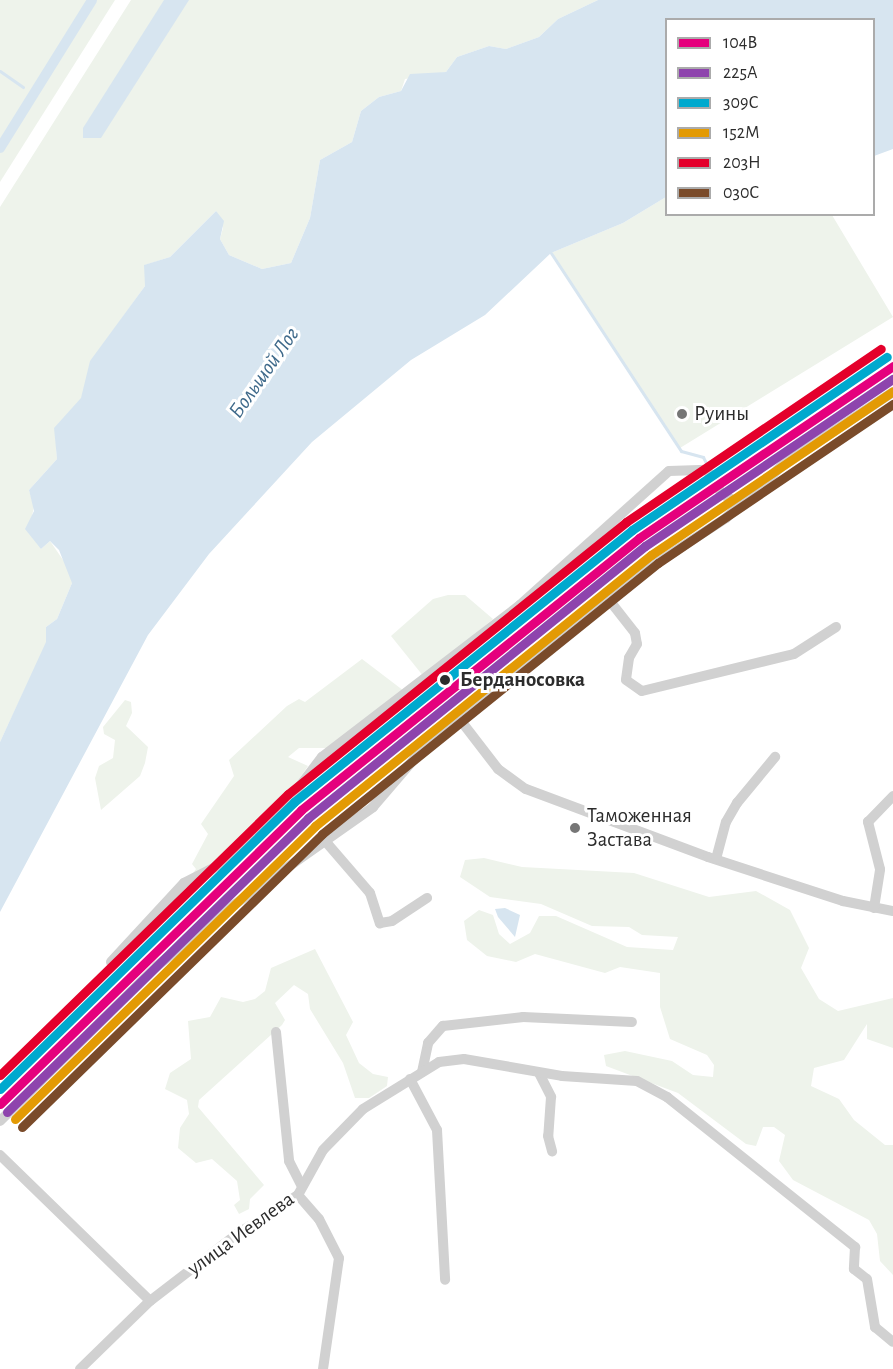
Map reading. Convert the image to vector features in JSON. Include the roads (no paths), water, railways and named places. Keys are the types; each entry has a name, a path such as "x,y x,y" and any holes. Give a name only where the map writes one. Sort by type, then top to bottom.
{"street":[{"path":"0,1121 183,944 373,807 458,717 606,596 726,518 785,464 893,392"},
{"path":"111,962 184,883 223,862 290,799 322,757 520,605 669,471 707,470"},
{"path":"722,494 740,504"},
{"path":"606,596 635,633 637,644 629,658 626,680 642,691 794,654 836,627"},
{"path":"458,717 513,782 716,859 874,908 893,911"},
{"path":"716,859 731,812 775,757"},
{"path":"874,908 880,869 868,822 893,796"},
{"path":"326,842 370,893 380,923 392,921 427,898"},
{"path":"422,1072 428,1043 443,1026 524,1017 632,1022"},
{"path":"276,1032 289,1161 300,1190 339,1258 323,1369"},
{"name":"улица Иевлева","path":"80,1369 150,1301 237,1234 300,1190 323,1150 363,1109 440,1062 464,1059 539,1073 638,1081 667,1097 855,1247 854,1269 867,1279 875,1327 893,1342"},
{"path":"539,1073 551,1097 548,1136 552,1151"},
{"path":"410,1079 437,1130 446,1280"},
{"path":"0,1155 150,1301"}],"water":[{"path":"164,0 189,0 101,138 83,138 83,128"},
{"name":"Большой Лог","path":"598,0 893,0 893,149 875,156 875,18 665,18 665,198 623,223 551,253 485,315 411,360 312,442 209,554 148,635 0,912 0,742 46,642 46,627 57,619 72,583 59,550 50,541 41,549 25,529 34,511 29,490 57,459 54,428 81,398 90,361 145,286 144,265 170,257 216,211 224,221 220,239 229,255 262,269 291,263 310,218 320,160 352,142 361,111 379,97 401,91 410,74 446,72 457,57 489,46 506,49 539,37 558,19"},
{"path":"505,908 520,915 515,937 498,917 495,909"}],"waterway":[{"path":"0,148 92,0"},
{"path":"0,71 23,87"},
{"path":"551,253 681,451 703,457 708,467"}],"tunnel":[{"path":"707,470 722,494"}],"place":[{"name":"Руины","path":"682,414"},
{"name":"Берданосовка","path":"445,680"},
{"name":"Таможенная Застава","path":"575,828"}]}
